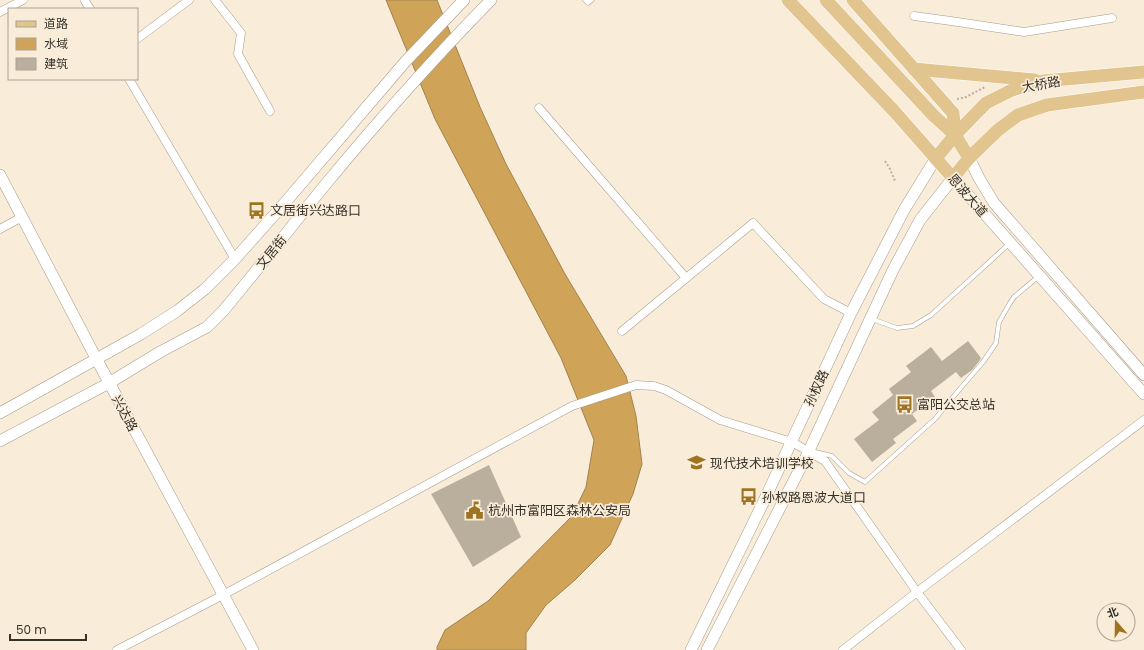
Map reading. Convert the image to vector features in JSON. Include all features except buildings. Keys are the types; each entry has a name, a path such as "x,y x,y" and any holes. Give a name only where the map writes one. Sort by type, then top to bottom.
{"main road":[{"name":"文居街","path":"0,413 141,334 177,311 205,289 235,259 288,199 405,62 464,0"},
{"name":"文居街","path":"0,441 109,383 160,352 207,327 228,305 326,185 413,83 491,0"},
{"name":"恩波大道","path":"788,0 894,111 1038,276 1144,394"},
{"name":"恩波大道","path":"826,0 934,116 955,135 970,158 979,178 994,203 1144,375"},
{"path":"853,0 953,113 955,135"},
{"path":"914,69 1043,81"},
{"name":"大桥路","path":"955,135 986,103 1012,90 1043,81 1144,72"},
{"name":"大桥路","path":"970,158 998,130 1018,115 1047,105 1144,92"},
{"name":"孙权路","path":"691,650 792,442 851,314 904,210 936,158 955,135"},
{"name":"孙权路","path":"707,650 808,451 893,270 920,220 970,158"},
{"name":"兴达路","path":"0,175 109,383 253,650"}],"street":[{"path":"0,12 23,0"},
{"path":"138,38 189,0"},
{"path":"215,0 241,33 238,54 270,111"},
{"path":"914,16 1024,32 1112,18"},
{"path":"130,80 235,259"},
{"path":"539,108 686,278"},
{"path":"0,229 22,217"},
{"path":"622,331 753,223 824,299 851,314"},
{"path":"117,650 223,595 572,406 636,385 654,386 666,390 720,420 792,442 825,461 917,592 960,650"},
{"path":"843,650 1144,420"}],"lane":[{"path":"585,0 588,3 592,0"},
{"path":"870,318 897,328 913,326 931,315 1010,244"},
{"path":"808,451 832,456 849,473 864,482 935,419 983,362 996,343 999,322 1014,297 1038,276"}],"path":[{"path":"957,100 989,85"},
{"path":"885,161 895,181"}],"water":[{"path":"386,0 437,0 480,107 506,164 565,274 626,376 636,416 642,464 633,494 610,545 575,580 546,605 526,633 526,650 437,650 437,647 445,630 488,601 572,516 586,487 594,440 561,358 435,119"}],"place":[{"name":"文居街兴达路口","path":"257,210"},
{"name":"富阳公交总站","path":"904,404"},
{"name":"现代技术培训学校","path":"697,463"},
{"name":"孙权路恩波大道口","path":"749,497"},
{"name":"杭州市富阳区森林公安局","path":"475,510"}]}
